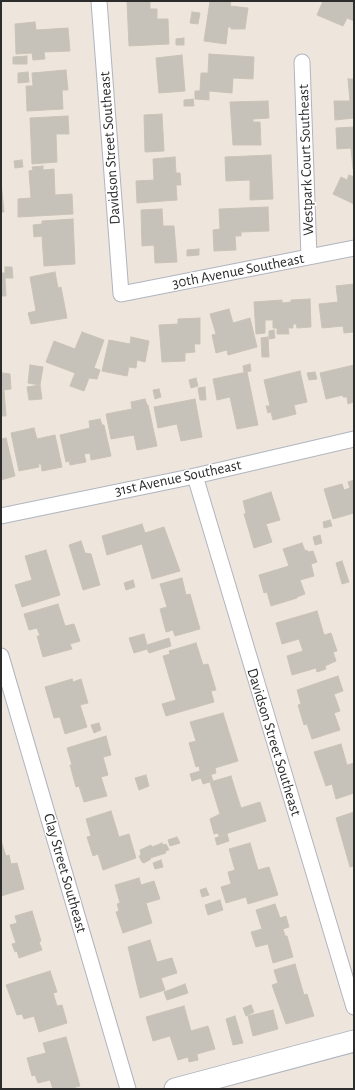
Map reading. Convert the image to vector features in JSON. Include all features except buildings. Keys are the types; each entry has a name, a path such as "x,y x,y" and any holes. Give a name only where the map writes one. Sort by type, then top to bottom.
{"main road":[{"path":"174,1089 354,1041"}],"street":[{"name":"Davidson Street Southeast","path":"99,1 122,294"},
{"name":"Westpark Court Southeast","path":"302,62 309,257"},
{"name":"30th Avenue Southeast","path":"122,294 354,248"},
{"name":"31st Avenue Southeast","path":"1,516 195,476 354,439"},
{"name":"Davidson Street Southeast","path":"195,476 354,1007"},
{"name":"Clay Street Southeast","path":"1,656 128,1089"}]}
